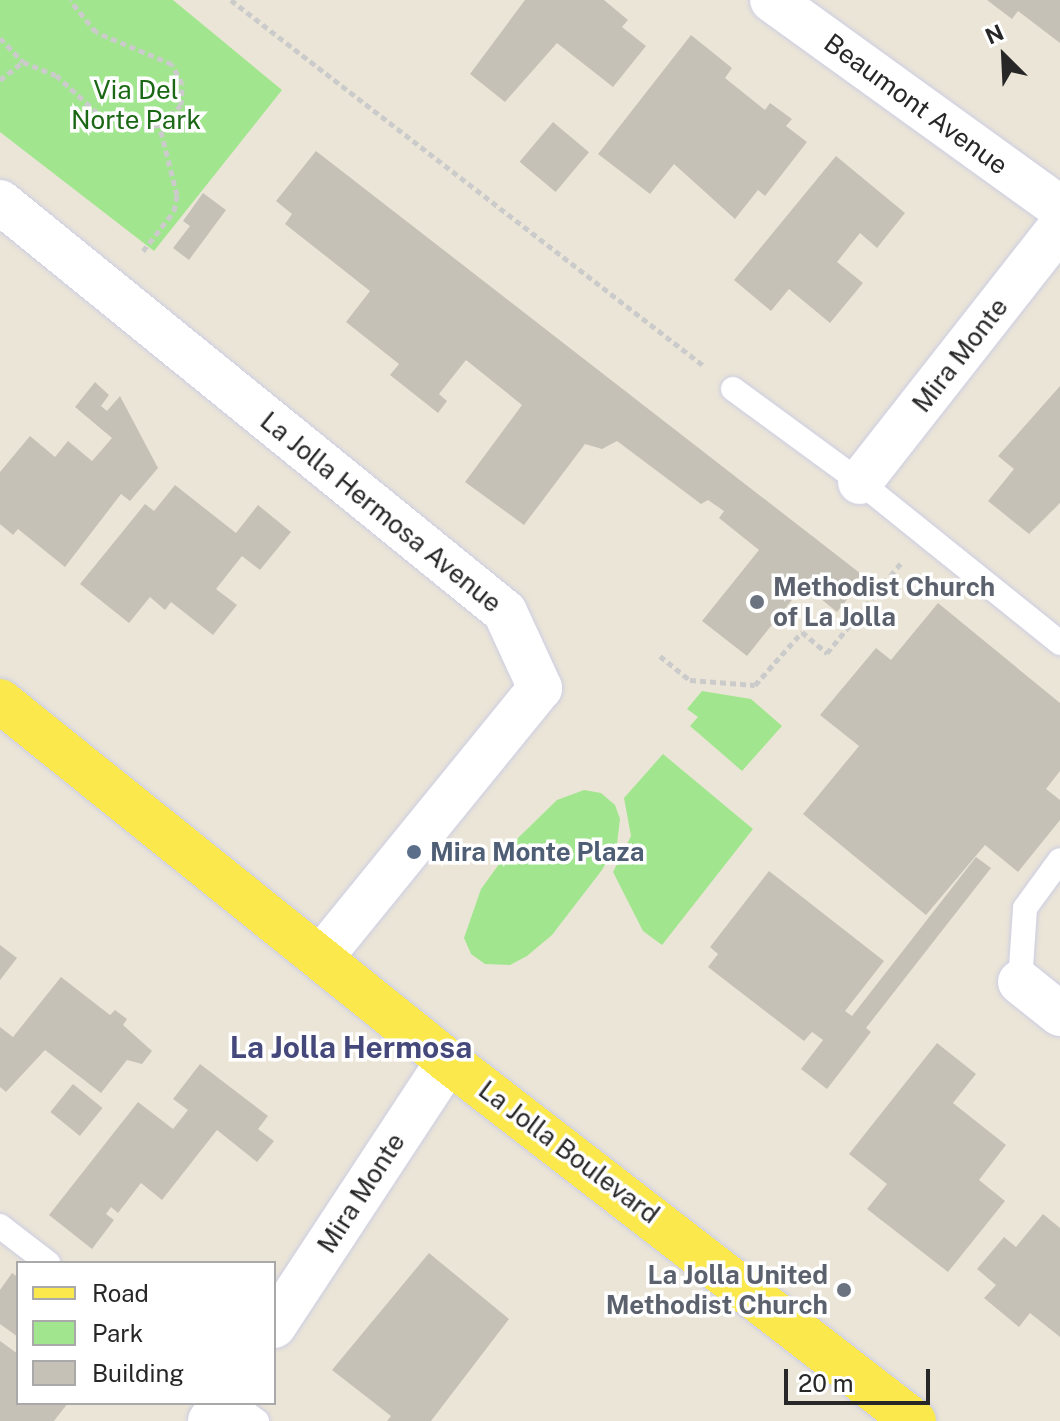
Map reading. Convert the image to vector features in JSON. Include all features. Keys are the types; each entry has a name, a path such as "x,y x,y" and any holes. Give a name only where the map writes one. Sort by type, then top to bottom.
{"main road":[{"name":"La Jolla Boulevard","path":"0,701 323,955 448,1061 914,1421"}],"street":[{"name":"Beaumont Avenue","path":"772,0 1060,208"},
{"name":"La Jolla Hermosa Avenue","path":"0,202 505,612 540,688 323,955"},
{"name":"Mira Monte","path":"860,482 1060,227"},
{"path":"1020,982 1060,1014"},
{"name":"Mira Monte","path":"276,1323 448,1061"}],"lane":[{"path":"733,389 860,482 1060,643"},
{"path":"1020,982 1025,908 1060,860"},
{"path":"0,1226 45,1261"},
{"path":"235,1405 257,1421"}],"path":[{"path":"0,38 23,62 56,75 105,120 123,128 159,124 181,105 182,84 172,64 96,32 70,0"},
{"path":"231,0 733,389"},
{"path":"0,80 23,62"},
{"path":"143,251 174,211 177,195 159,124"},
{"path":"660,656 690,680 755,685 802,632 827,653 924,534"}],"green space":[{"name":"Via Del Norte Park","path":"0,0 173,0 282,90 154,251 0,132"},
{"path":"702,691 751,699 782,726 742,771 690,726 698,717 687,709"},
{"path":"663,754 753,829 662,945 643,931 613,872 631,836 624,798"},
{"path":"584,790 601,793 615,805 620,819 617,844 602,870 552,935 527,956 510,965 485,964 471,954 464,938 481,889 518,838 557,800"}],"building":[{"path":"525,0 604,0 628,20 622,27 646,46 613,87 557,43 505,102 470,74"},
{"path":"987,0 1060,0 1060,43 1018,11 1012,19"},
{"path":"691,35 732,68 725,78 765,110 770,103 792,119 786,126 807,142 765,196 758,190 735,219 674,164 650,194 598,154"},
{"path":"553,122 589,152 556,192 520,162"},
{"path":"316,151 865,577 837,612 804,585 747,656 702,621 759,550 719,518 724,511 708,500 701,504 617,441 602,449 585,444 524,525 465,482 522,405 466,360 439,394 447,401 438,413 390,375 399,364 346,322 370,291 285,224 292,214 276,201"},
{"path":"836,156 905,213 877,248 860,233 837,262 863,283 830,323 789,289 771,311 734,280"},
{"path":"203,193 226,210 189,260 173,248 190,226 183,221"},
{"path":"95,382 109,395 101,406 107,411 120,396 158,468 130,501 121,494 65,567 18,529 13,535 0,524 0,472 30,436 55,457 68,441 92,461 112,438 75,407"},
{"path":"1060,386 1060,503 1029,534 988,501 1014,469 998,456"},
{"path":"175,485 236,533 258,505 291,532 260,570 242,556 216,589 237,605 213,635 171,602 165,610 150,597 129,623 80,584 145,504 154,511"},
{"path":"938,603 1060,703 1060,771 1046,789 1060,800 1060,820 1018,872 985,845 926,915 803,814 859,746 820,715 876,648 891,660"},
{"path":"976,857 991,868 866,1028 871,1032 827,1089 801,1069 823,1040 812,1032 804,1041 708,967 718,954 710,947 769,871 884,961 845,1011 852,1016"},
{"path":"0,945 17,958 0,980"},
{"path":"61,977 110,1015 115,1010 127,1019 123,1025 152,1051 142,1064 127,1060 101,1093 45,1050 6,1092 0,1087 0,1027 13,1037"},
{"path":"937,1043 976,1074 953,1103 1006,1145 979,1180 1005,1201 948,1272 867,1209 887,1184 849,1154"},
{"path":"200,1064 268,1116 258,1129 274,1141 257,1162 217,1130 162,1200 141,1183 118,1213 111,1207 106,1214 114,1220 92,1249 49,1215 138,1102 173,1129 188,1110 173,1099"},
{"path":"73,1084 103,1108 80,1136 50,1112"},
{"path":"1043,1214 1060,1228 1060,1337 1030,1313 1019,1327 984,1298 996,1285 977,1269 1004,1237 1016,1247"},
{"path":"429,1253 509,1319 431,1421 387,1421 391,1416 332,1370"},
{"path":"12,1273 16,1276 16,1336 0,1324 0,1290"},
{"path":"0,1341 16,1353 16,1405 66,1405 54,1421 0,1421"}],"place":[{"name":"Methodist Church of La Jolla","path":"757,602"},
{"name":"Mira Monte Plaza","path":"414,852"},
{"name":"La Jolla United Methodist Church","path":"844,1290"}],"district":[{"name":"La Jolla Hermosa","path":"351,1047"}]}
